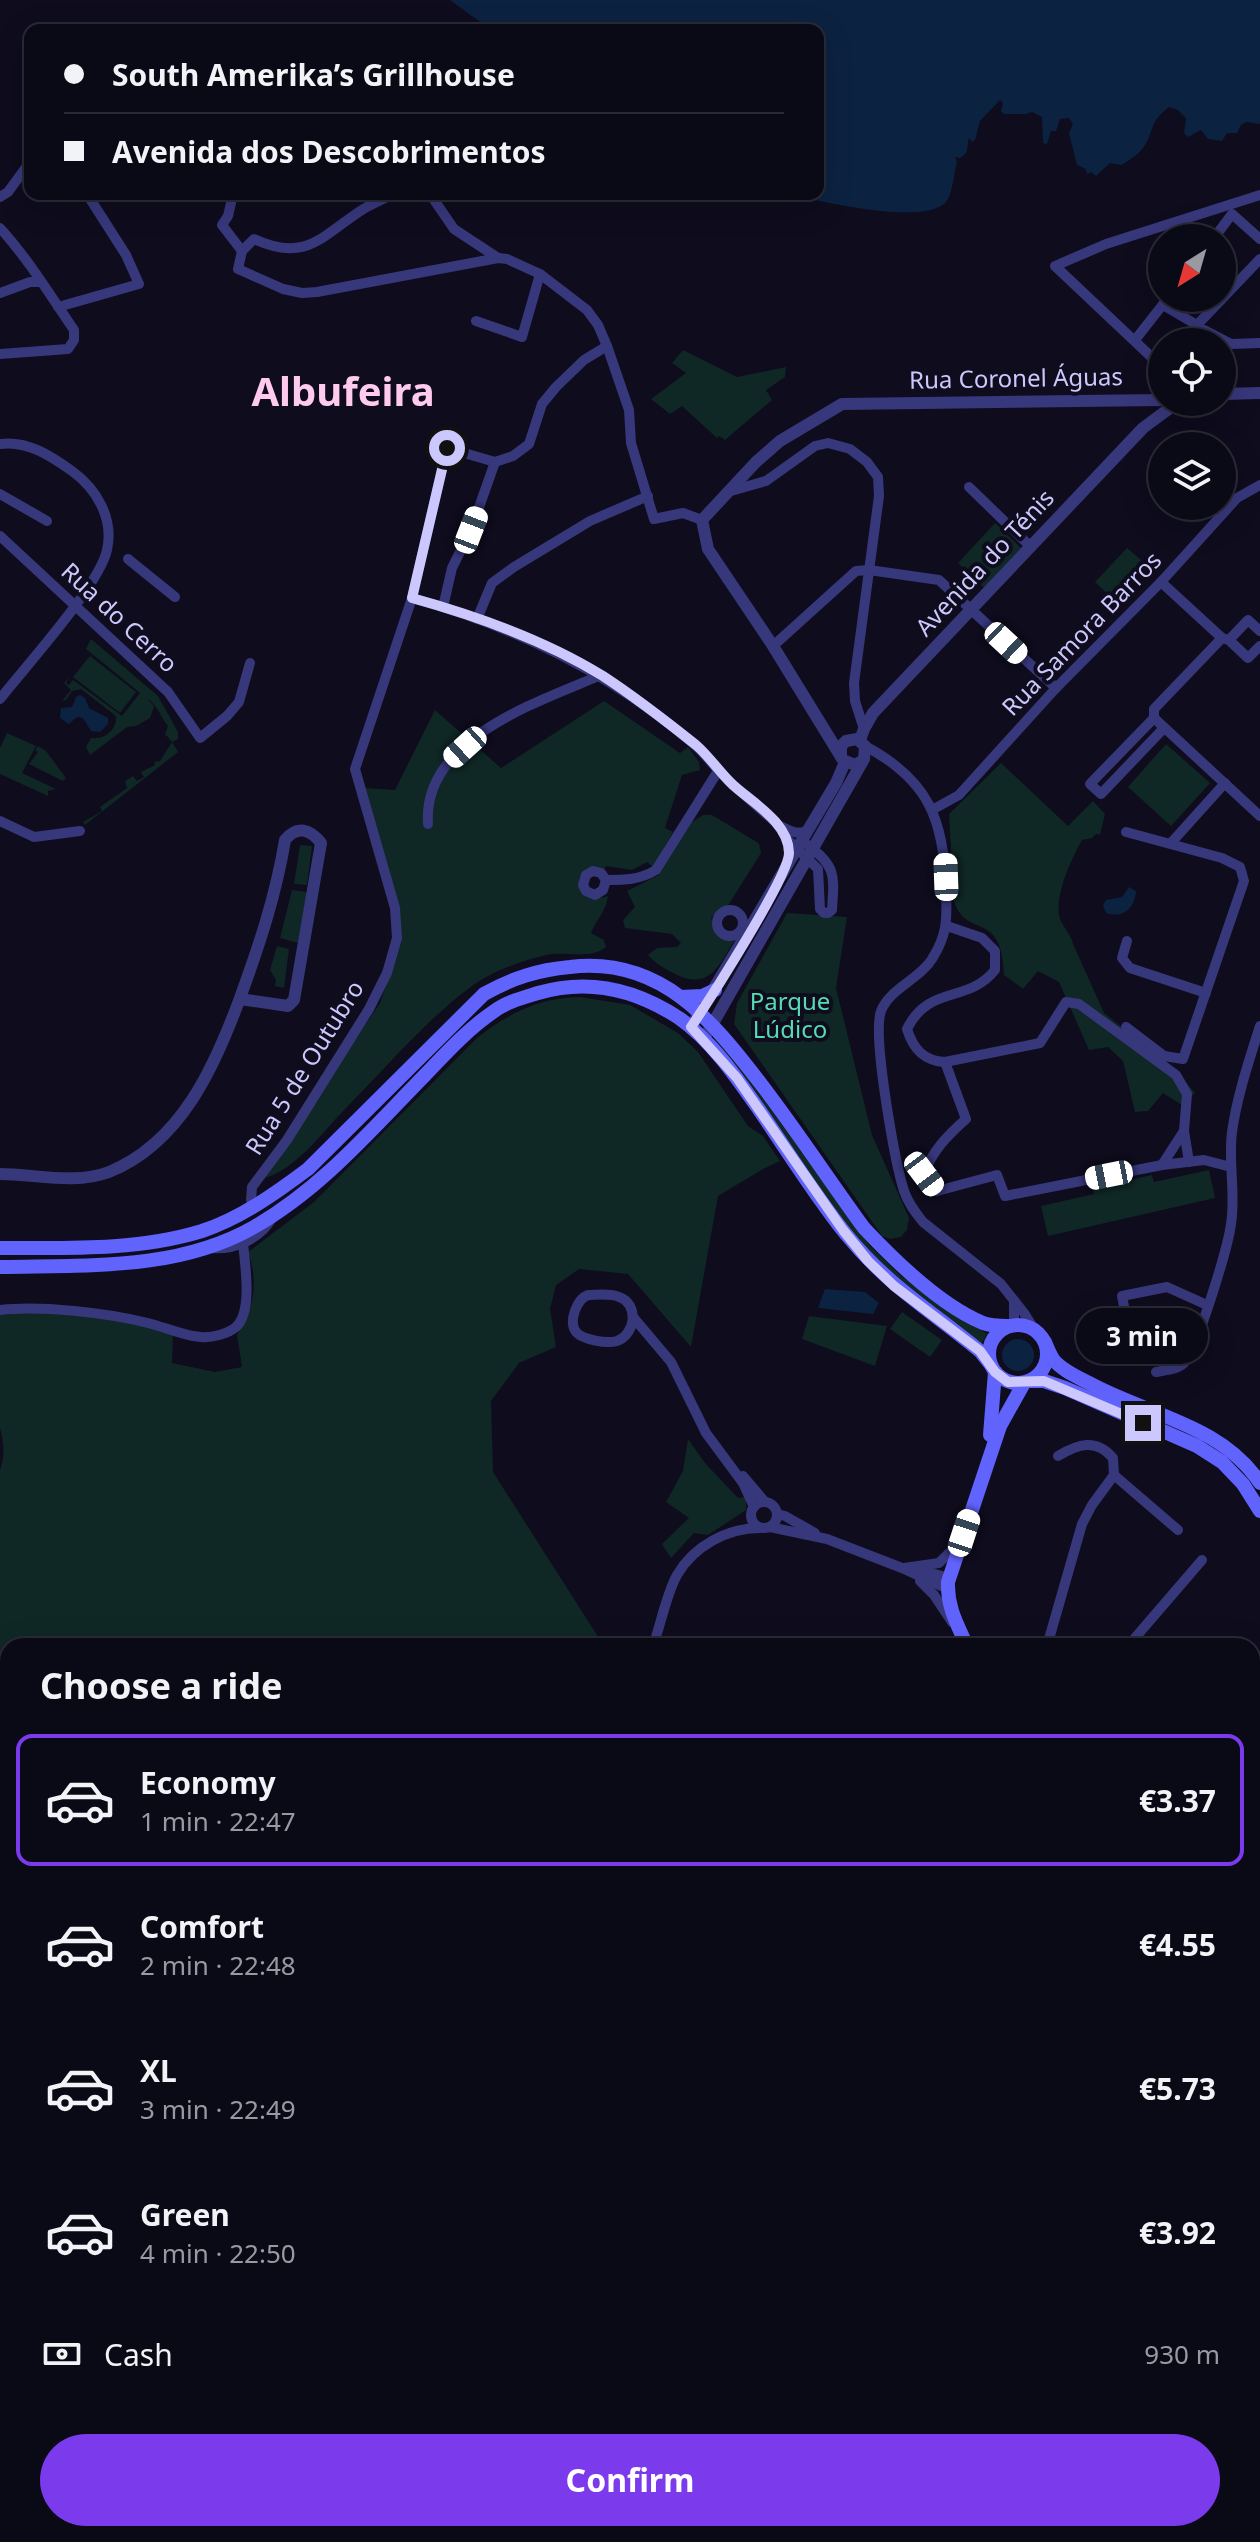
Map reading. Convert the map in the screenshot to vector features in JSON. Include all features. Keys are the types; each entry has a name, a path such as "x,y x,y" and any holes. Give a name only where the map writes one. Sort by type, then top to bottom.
{"main road":[{"path":"0,1248 113,1247 170,1239 204,1230 249,1209 308,1169 484,994 510,979 538,970 607,965 649,977 701,1012 780,1109 864,1228 888,1254 928,1287 985,1325 1034,1329 1045,1342 1054,1361 1074,1375 1107,1393 1206,1434 1230,1449 1260,1483"},
{"path":"0,1267 110,1265 181,1256 252,1229 322,1179 475,1026 494,1011 516,1000 561,987 608,986 646,999 691,1027 737,1078 868,1261 894,1286 980,1351 1008,1382 1044,1381 1065,1388 1197,1446 1222,1462 1243,1484 1260,1511"},
{"path":"681,997 702,996 715,990"},
{"path":"986,1467 993,1368 989,1349 995,1335 1011,1326"},
{"path":"963,1638 947,1598 948,1582 1006,1411 1027,1382 1037,1377 1047,1361 1045,1342"}],"street":[{"path":"0,197 8,192 24,170"},
{"path":"1148,353 1055,266 1106,244 1260,195"},
{"path":"58,307 139,284 126,255 91,200"},
{"path":"232,200 222,225 242,251"},
{"path":"383,200 368,206 306,247 283,249 254,239 242,251 238,269 283,289 302,293 502,258"},
{"path":"434,200 454,229 502,258 540,274 587,310 607,346 629,410 631,443 654,519 683,513 702,520 708,549 843,759 855,765 862,761"},
{"path":"1224,224 1232,214 1260,239"},
{"path":"0,228 28,260 74,330 74,340 68,349 0,354"},
{"path":"1180,312 1201,328 1260,259"},
{"path":"476,321 522,337 540,274"},
{"path":"0,293 30,282 40,282"},
{"path":"1135,340 1157,312"},
{"path":"1236,344 1260,343"},
{"path":"443,607 452,568 471,530 495,462 513,456 529,444 542,404 584,360 607,346"},
{"path":"1236,394 1260,393"},
{"name":"Rua Coronel Águas","path":"702,520 780,441 842,404 1148,400"},
{"path":"1151,422 1152,416"},
{"name":"Avenida do Ténis","path":"863,738 873,713 1159,416"},
{"path":"0,444 11,442 48,453 83,479 101,501 108,527 107,552 93,580 0,699"},
{"path":"703,1040 814,857 866,752 854,683 879,496 878,477 867,462 850,449 828,443 815,446 766,481 731,491"},
{"name":"Rua 5 de Outubro","path":"251,1200 252,1187 287,1140 369,1009 391,961 397,938 395,908 355,769 412,598 447,448 495,462"},
{"name":"Rua Samora Barros","path":"932,810 959,795 1237,498 1260,485"},
{"path":"969,487 1031,547"},
{"path":"0,494 47,521"},
{"path":"477,619 492,583 514,567 590,521 648,496"},
{"name":"Rua do Cerro","path":"0,536 168,692 200,738 239,702 250,663"},
{"path":"128,559 175,597"},
{"path":"773,646 856,571 939,580 1056,688"},
{"path":"1161,582 1248,658 1260,646"},
{"path":"412,598 525,637 601,675 699,748 718,771 789,835 803,840"},
{"path":"1164,728 1101,794 1090,784 1154,718 1154,709 1225,639 1248,620 1260,631"},
{"path":"428,824 430,791 449,761 478,735 519,709 601,675"},
{"path":"1154,718 1260,816"},
{"path":"691,1027 843,771 843,743 853,738 863,738 892,760 917,787 936,816 945,850 947,926 931,961 895,992 881,1010 879,1034 897,1163 912,1209 934,1232 1009,1292 1034,1329"},
{"path":"606,880 641,878 656,870 718,771"},
{"path":"1171,843 1225,783"},
{"path":"0,821 34,837 80,831"},
{"path":"0,1174 81,1179 107,1173 156,1143 187,1108 228,1035 240,999 257,956 272,906 285,840 292,832 302,830 314,834 321,843 294,1000 288,1006 240,999"},
{"path":"1126,832 1222,858 1240,867 1244,881 1183,1059 1164,1056 1126,1027"},
{"path":"789,835 801,833 814,857"},
{"path":"788,864 789,835"},
{"path":"947,926 982,938 995,951 995,970 985,983 940,997 915,1013 907,1029 911,1043 932,1062 1040,1043 1066,1002 1079,1004 1176,1075 1187,1094 1184,1131 1189,1162"},
{"path":"1127,941 1122,958 1130,968 1206,993"},
{"path":"1156,1372 1177,1368 1185,1362 1207,1305 1231,1225 1236,1104 1260,1026"},
{"path":"945,1062 966,1119 944,1139 927,1166 924,1174 937,1191 997,1175 1005,1196 1162,1165 1204,1160 1231,1167"},
{"path":"1162,1165 1184,1131"},
{"path":"206,1247 228,1249 243,1243 265,1230 273,1215"},
{"path":"0,1310 40,1309 107,1316 202,1337 229,1332 238,1326 244,1315 243,1243"},
{"path":"1126,1317 1122,1296 1167,1287 1207,1305"},
{"path":"625,1336 632,1327 633,1317 631,1308 619,1297 581,1297 576,1305 574,1325 584,1337 611,1341 625,1336 649,1338"},
{"path":"1011,1326 1014,1302"},
{"path":"633,1317 671,1362 706,1433 743,1483 753,1509 751,1519 765,1527 827,1539"},
{"path":"706,1433 777,1514 776,1521 765,1527 727,1534"},
{"path":"1049,1638 1082,1524 1114,1475 1113,1458 1098,1445 1089,1443 1058,1456"},
{"path":"1114,1475 1178,1530"},
{"path":"656,1638 677,1575 703,1545 727,1534 765,1502"},
{"path":"777,1514 827,1539 941,1586 948,1582"},
{"path":"902,1568 939,1563 952,1552 964,1533"},
{"path":"1135,1638 1202,1560"},
{"path":"902,1568 934,1595 962,1638"}],"green space":[{"path":"683,350 737,377 786,367 785,377 766,390 772,400 725,440 719,436 717,438 682,406 670,414 651,399 686,373 672,363"},
{"path":"995,523 1021,548 984,588 958,563"},
{"path":"1127,548 1150,568 1117,603 1095,582"},
{"path":"91,639 158,696 178,732 178,739 172,742 165,734 168,726 154,705 147,698 154,706 150,718 127,727 90,755 86,747 91,738 109,733 116,716 81,689 72,691 62,701 71,690 64,683 69,676 66,683 69,685 73,680 122,716 140,693 86,649"},
{"path":"90,656 136,692 120,713 73,677"},
{"path":"604,701 680,753 688,747 699,762 700,770 682,775 665,828 673,832 653,867 647,862 632,870 606,866 604,870 586,869 581,876 580,887 588,895 608,896 591,933 604,940 606,947 593,953 537,957 477,983 420,1031 296,1160 261,1179 380,1003 399,946 365,788 395,790 435,710 501,768"},
{"path":"7,733 36,746 22,773 56,789 48,791 48,796 0,774 0,748"},
{"path":"172,742 178,752 85,825 83,822 102,811 100,807 127,788 125,781 133,776 137,781 144,777 141,772 160,761"},
{"path":"1166,744 1210,783 1171,826 1128,787"},
{"path":"38,746 46,751 66,778 63,781 29,764 38,752 35,750"},
{"path":"1001,763 1068,826 1093,801 1105,814 1100,835 1082,840 1073,857 1062,886 1059,915 1104,1013 1173,1067 1195,1093 1182,1105 1163,1093 1148,1111 1135,1112 1123,1061 1108,1047 1089,1050 1059,982 1038,971 1023,989 1004,975 997,941 984,928 967,920 954,902 949,814"},
{"path":"703,815 712,815 755,841 761,853 729,904 711,918 716,934 734,941 718,967 705,978 696,980 675,974 648,955 657,948 677,947 681,943 672,934 625,928 623,920 635,907 627,891 659,875 692,822"},
{"path":"300,845 312,846 307,885 294,884"},
{"path":"292,890 307,892 298,943 280,938"},
{"name":"Parque Lúdico","path":"787,913 847,917 836,988 872,1135 909,1218 907,1230 901,1237 890,1239 882,1236 734,1024 737,1003"},
{"path":"277,946 289,949 284,988 275,986 276,980 270,970"},
{"path":"580,997 630,1005 678,1033 698,1052 748,1126 763,1136 780,1161 718,1196 691,1347 628,1274 579,1269 556,1285 550,1309 556,1347 519,1363 491,1401 493,1472 599,1638 0,1638 0,1470 3,1449 0,1428 0,1310 107,1316 173,1331 172,1363 215,1372 242,1367 237,1335 251,1305 254,1285 248,1252 314,1202 477,1038 525,1008"},
{"path":"712,1034 730,1053 870,1246 901,1276 987,1334 981,1345 898,1281 857,1241 718,1047"},
{"path":"1209,1170 1215,1198 1048,1236 1041,1206 1094,1194 1093,1188 1152,1175 1154,1182"},
{"path":"902,1312 942,1340 930,1357 890,1329"},
{"path":"809,1316 887,1326 875,1366 802,1339"},
{"path":"688,1439 705,1463 738,1498 746,1497 746,1510 708,1535 694,1533 671,1558 662,1544 689,1518 666,1502 683,1471"}],"water":[{"path":"450,0 1260,0 1260,124 1246,122 1237,133 1227,133 1222,141 1208,139 1201,130 1188,137 1184,133 1186,118 1169,107 1158,118 1139,153 1122,165 1110,163 1096,176 1091,172 1087,174 1086,169 1077,165 1069,133 1073,124 1069,118 1060,119 1056,131 1051,131 1047,144 1043,143 1042,117 1032,112 1004,114 1000,100 980,121 975,140 972,142 969,138 965,154 955,157 957,162 950,195 938,208 920,212 872,210 818,200 824,200 824,24 483,24"},
{"path":"80,695 85,698 89,708 108,718 108,724 100,732 91,731 83,718 77,717 69,724 60,718 61,708 72,707"},
{"path":"1129,887 1136,891 1131,907 1123,913 1106,913 1103,905 1106,900 1122,897"},
{"path":"825,1289 865,1292 879,1303 873,1314 818,1308"},
{"path":"1018,1339 1029,1344 1034,1355 1029,1366 1018,1371 1007,1366 1002,1355 1007,1344"}],"district":[{"name":"Albufeira","path":"343,392"}],"route":[{"path":"447,448 412,598 525,637 601,675 699,748 718,771 780,826 787,839 788,864 691,1027 737,1078 843,1230 894,1286 954,1329 980,1351 995,1372 1008,1382 1044,1381 1143,1423"}]}
